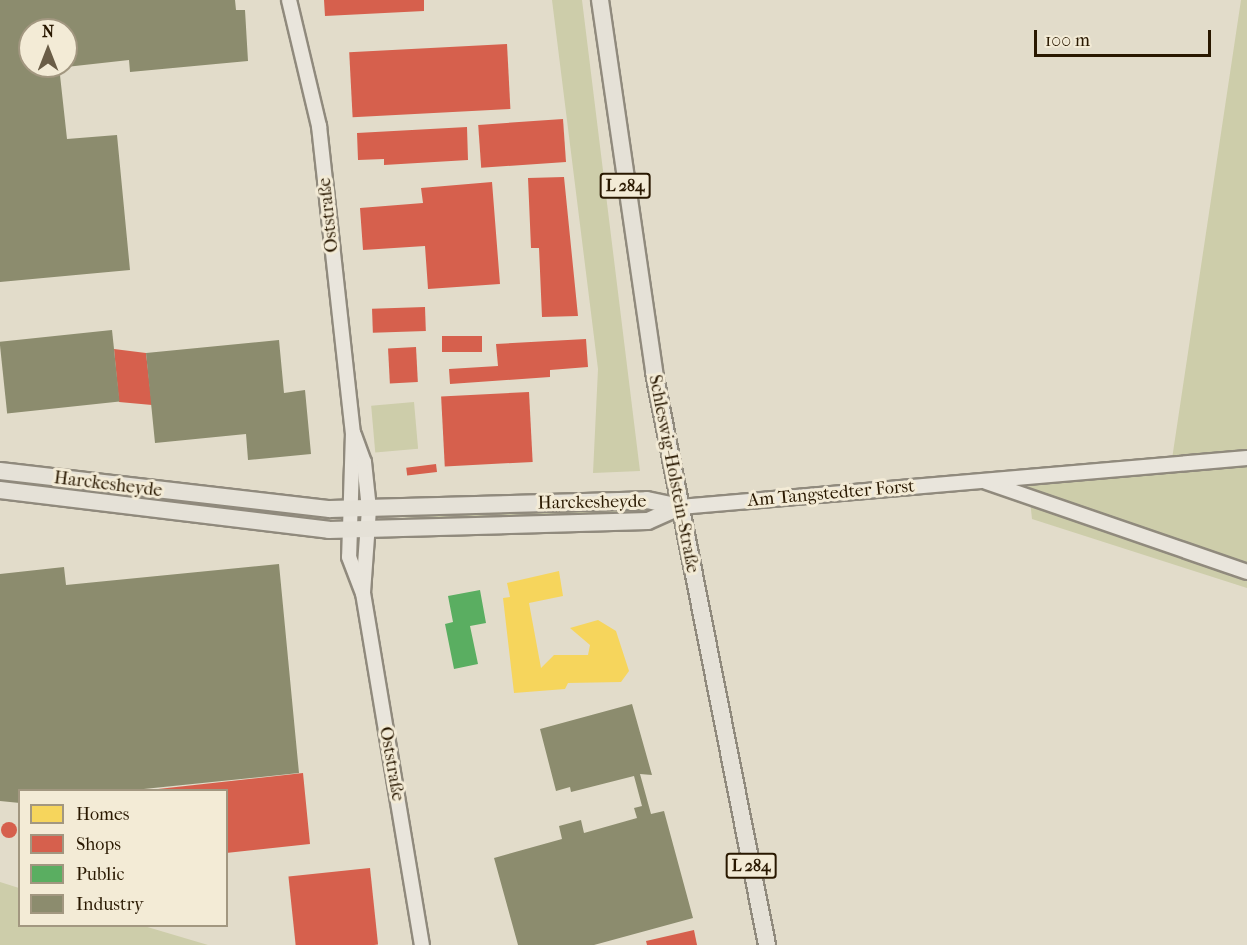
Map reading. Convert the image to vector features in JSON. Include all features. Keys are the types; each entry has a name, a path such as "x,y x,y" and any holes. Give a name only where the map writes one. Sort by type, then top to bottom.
{"main road":[{"name":"Schleswig-Holstein-Straße","path":"600,0 638,283 767,945"},
{"name":"Harckesheyde","path":"0,471 348,509 647,500 680,507"},
{"name":"Harckesheyde","path":"0,490 348,530 648,521 680,507"}],"street":[{"name":"Oststraße","path":"289,0 319,126 353,433 348,509 349,557 363,593 421,940 432,945"},
{"name":"Oststraße","path":"353,433 364,462 369,509 363,593"},
{"name":"Am Tangstedter Forst","path":"680,507 1247,458"},
{"name":"Am Tangstedter Forst","path":"981,481 1247,572"}],"green space":[{"path":"552,0 582,0 640,471 593,473 598,369"},
{"path":"1241,0 1247,0 1247,588 1032,519 1028,482 1172,459"},
{"path":"414,402 418,449 375,453 371,406"},
{"path":"0,476 323,516 322,524 0,484"},
{"path":"645,505 645,512 398,524 398,518"},
{"path":"0,882 18,888 18,927 147,927 208,945 0,945"}],"building: Homes":[{"path":"559,571 563,596 529,603 541,668 554,655 588,655 590,645 570,628 598,620 616,631 629,671 621,682 568,683 565,689 514,693 503,598 510,597 507,583"}],"building: Shops":[{"path":"324,0 424,0 424,11 325,16"},
{"path":"507,44 510,109 353,117 349,52"},
{"path":"563,119 566,162 481,168 478,125"},
{"path":"467,127 468,160 384,165 384,159 358,160 357,133"},
{"path":"564,177 578,316 542,317 539,248 531,248 528,178"},
{"path":"492,182 500,284 428,289 425,246 363,250 360,208 423,203 421,188"},
{"path":"425,307 426,331 373,333 372,309"},
{"path":"442,336 482,336 482,352 442,352"},
{"path":"586,339 588,367 550,370 550,377 450,384 449,369 498,366 496,344"},
{"path":"416,347 418,382 390,383 388,348"},
{"path":"114,349 146,353 152,405 119,402"},
{"path":"529,392 533,462 445,467 441,397"},
{"path":"436,464 437,472 407,476 406,468"},
{"path":"303,773 310,844 228,853 228,789 158,789"},
{"path":"9,822 17,830 9,838 1,830"},
{"path":"370,868 378,945 296,945 288,877"},
{"path":"694,930 697,945 647,945 646,941"}],"building: Public":[{"path":"480,590 486,623 470,626 478,664 454,669 445,624 453,622 448,596"}],"building: Industry":[{"path":"0,0 235,0 236,10 245,10 248,61 130,72 129,60 78,66 78,18 18,18 18,78 60,78 67,139 117,135 130,270 0,282"},
{"path":"112,330 120,402 7,413 0,342"},
{"path":"279,340 284,393 305,390 311,454 248,460 246,434 155,443 146,353"},
{"path":"279,564 299,773 144,789 18,789 18,803 0,801 0,574 64,567 66,585"},
{"path":"632,704 652,775 640,774 651,814 664,811 693,918 594,945 518,945 494,858 562,839 559,826 581,820 584,833 637,818 634,808 642,806 634,776 571,792 570,787 556,791 540,729"}]}
